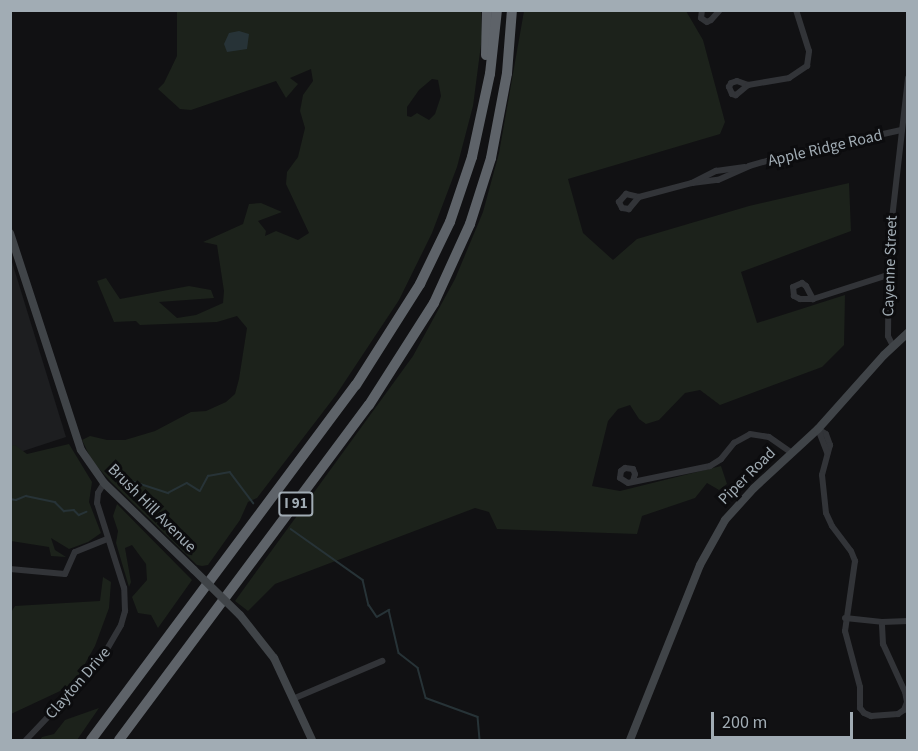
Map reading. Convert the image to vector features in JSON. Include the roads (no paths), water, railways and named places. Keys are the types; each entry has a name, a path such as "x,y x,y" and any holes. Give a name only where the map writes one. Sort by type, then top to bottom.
{"highway":[{"path":"481,124 487,10"},
{"name":"I 91","path":"92,741 339,408 394,329 424,277 450,222 481,124 490,74 497,10"},
{"name":"I 91","path":"119,741 369,405 421,325 449,272 476,207 493,149 507,73 513,10"},
{"path":"507,73 518,10"}],"street":[{"path":"702,10 701,18 707,22 720,11"},
{"path":"715,10 720,11"},
{"path":"748,85 789,78 807,66 809,51 796,10"},
{"name":"Cayenne Street","path":"893,346 888,336 888,275 908,78"},
{"name":"Apple Ridge Road","path":"692,183 716,171 749,166 901,130"},
{"name":"Apple Ridge Road","path":"639,197 692,183 718,180 749,166"},
{"path":"716,171 718,180"},
{"name":"Brush Hill Avenue","path":"10,234 74,435 90,465 104,483 240,615 269,650 295,698 312,741"},
{"path":"813,299 888,275"},
{"name":"Piper Road","path":"630,741 713,540 737,505 818,429 893,346 908,333"},
{"path":"818,429 828,438 830,447 822,475 824,508 832,526 851,551 855,566 845,618 845,631 860,687 859,706 863,712 873,716 900,713 907,702 904,689 884,644 882,622"},
{"path":"633,481 710,466 721,459 734,442 750,434 769,437 792,453"},
{"name":"Clayton Drive","path":"26,741 99,663 119,632 124,611 124,596 97,500 104,483"},
{"path":"10,569 63,574 68,570 75,552 108,539"},
{"path":"845,618 882,622 908,621"},
{"path":"295,698 382,661"}],"waterway":[{"path":"119,477 168,493 187,483 200,491 208,476 230,472 253,503"},
{"path":"10,499 16,500 26,496 55,502 64,511 74,510 79,515 86,512"},
{"path":"291,529 363,580 369,605 377,617 389,610 399,653 418,668 426,698 478,717 480,740"}]}
